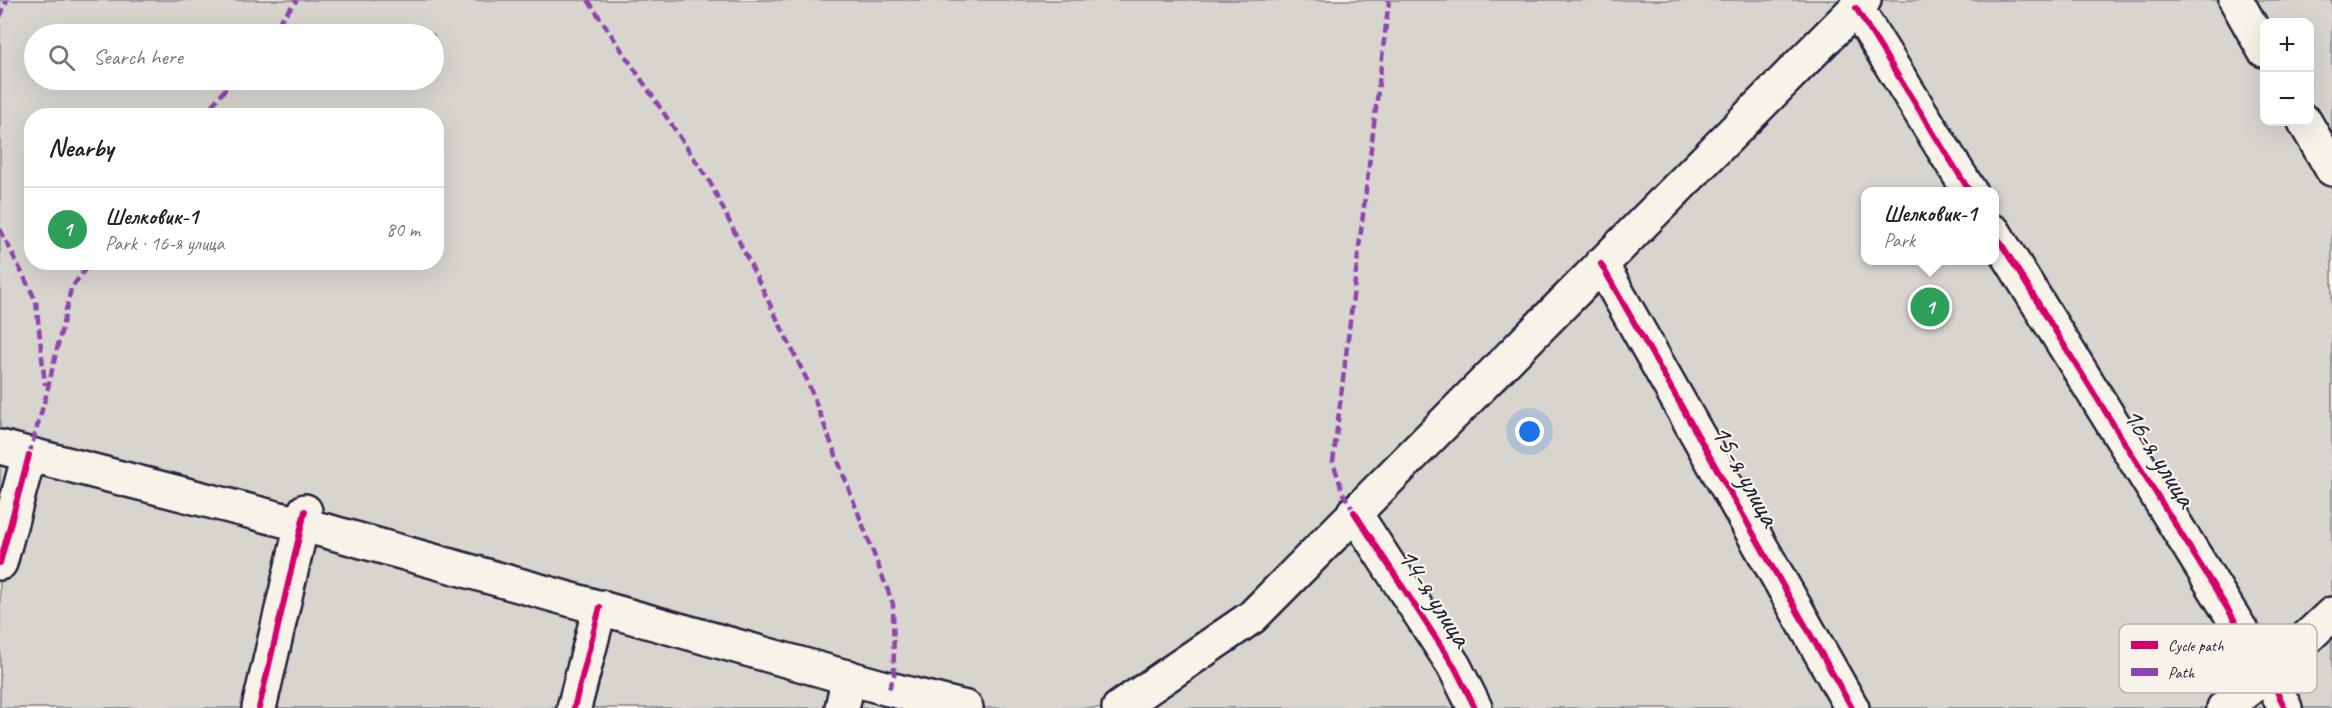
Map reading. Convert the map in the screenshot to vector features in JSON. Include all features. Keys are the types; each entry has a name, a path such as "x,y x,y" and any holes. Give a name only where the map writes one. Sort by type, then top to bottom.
{"street":[{"path":"2236,0 2260,41"},
{"path":"1119,708 1252,617 1860,4 1967,187"},
{"path":"2307,126 2332,169"},
{"name":"16-я улица","path":"1999,238 2237,624"},
{"name":"15-я улица","path":"1601,264 1852,708"},
{"path":"0,563 14,451 304,518 600,607 966,708"},
{"name":"14-я улица","path":"1354,513 1454,666 1475,708"},
{"path":"259,708 304,518"},
{"path":"574,708 600,607"},
{"path":"2317,628 2332,614"},
{"path":"842,708 849,676"},
{"path":"2224,708 2243,693"},
{"name":"16-я улица","path":"2278,693 2285,708"}],"shaded area":[{"path":"0,0 2332,0 2332,708 0,708"}],"marked path":[{"path":"0,17 7,0"},
{"path":"277,24 297,0"},
{"path":"588,0 710,182 807,380 893,604 894,675 889,689"},
{"path":"1354,512 1343,493 1333,462 1389,0"},
{"path":"210,108 225,90"},
{"path":"0,229 36,301 45,385"},
{"path":"29,455 46,396 71,289 84,270"}],"cycle path":[{"path":"1856,8 1967,187"},
{"path":"1999,240 2237,624"},
{"path":"1601,264 1852,708"},
{"path":"0,563 29,455"},
{"path":"259,708 305,511"},
{"path":"1354,512 1454,666 1475,708"},
{"path":"574,708 600,607"},
{"path":"2278,693 2285,708"}],"place":[{"name":"Шелковик-1","path":"1930,307"}]}
